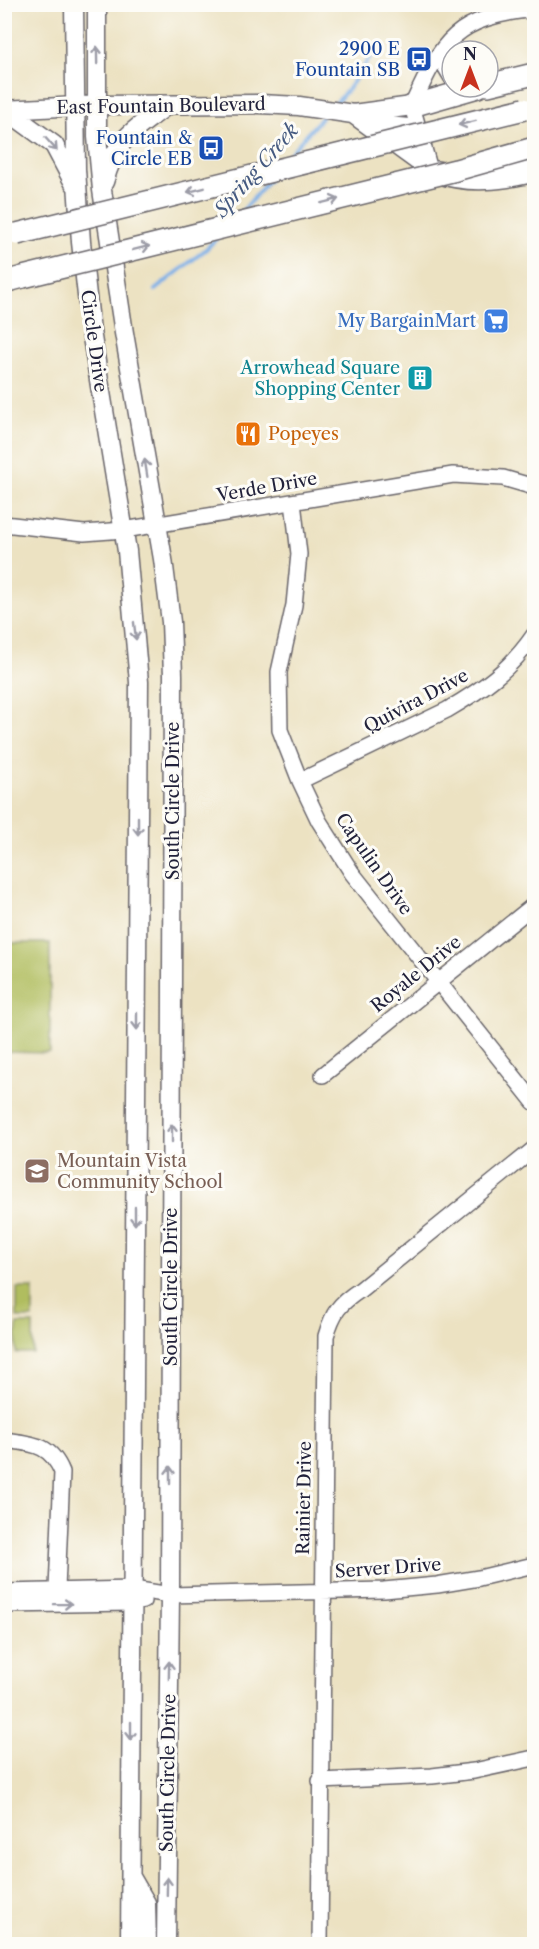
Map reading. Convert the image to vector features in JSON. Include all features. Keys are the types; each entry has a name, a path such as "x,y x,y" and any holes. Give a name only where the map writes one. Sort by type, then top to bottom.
{"highway":[{"path":"500,82 534,74"},
{"path":"412,106 440,98"},
{"path":"11,235 529,108"},
{"path":"14,280 456,170 534,148"},
{"path":"430,170 453,177 484,180 534,171"}],"main road":[{"path":"74,4 74,107"},
{"path":"97,4 98,105"},
{"name":"East Fountain Boulevard","path":"5,110 98,105 299,105 359,119 430,170"},
{"name":"Circle Drive","path":"98,105 97,137 102,190 163,559"},
{"path":"102,190 109,164 118,147 132,132 166,105"},
{"name":"East Fountain Boulevard","path":"359,119 412,106"},
{"name":"Circle Drive","path":"74,107 78,193 91,331 129,573"},
{"path":"5,110 54,145 69,170 78,193"},
{"path":"359,119 418,129"},
{"name":"South Circle Drive","path":"163,559 171,622 173,675 170,1595 166,1944"},
{"name":"South Circle Drive","path":"129,573 139,682 130,1944"},
{"path":"130,1875 146,1903 147,1944"}],"street":[{"path":"452,39 476,21 505,12 534,9"},
{"path":"430,170 412,106 428,71 440,53"},
{"name":"Verde Drive","path":"4,524 84,533 124,530 453,475 503,478 534,487"},
{"name":"Capulin Drive","path":"293,502 299,554 294,605 279,672 280,730 300,781 320,821 352,873 534,1102"},
{"name":"Quivira Drive","path":"300,781 447,710 470,696 497,678 519,656 534,635"},
{"name":"Royale Drive","path":"323,1075 534,905"},
{"name":"Rainier Drive","path":"320,1944 326,1336 331,1318 343,1302 534,1149"},
{"path":"4,1440 37,1445 54,1455 62,1472 57,1589"},
{"name":"Server Drive","path":"133,1596 384,1590 437,1585 534,1565"},
{"path":"4,1592 57,1589 133,1596"},
{"path":"4,1605 133,1596"},
{"path":"320,1781 432,1776 474,1771 534,1758"}],"green space":[{"path":"5,943 50,943 50,1053 5,1052"},
{"path":"17,1288 33,1288 33,1318 17,1318"},
{"path":"17,1324 33,1324 33,1353 16,1353"}],"waterway":[{"name":"Spring Creek","path":"334,105 370,58"},
{"name":"Spring Creek","path":"286,158 322,117"},
{"name":"Spring Creek","path":"240,214 268,181"},
{"name":"Spring Creek","path":"155,290 216,239"}],"place":[{"name":"2900 E Fountain SB","path":"419,59"},
{"name":"Fountain & Circle EB","path":"211,148"},
{"name":"My BargainMart","path":"496,321"},
{"name":"Arrowhead Square Shopping Center","path":"420,378"},
{"name":"Popeyes","path":"248,434"},
{"name":"Mountain Vista Community School","path":"37,1171"}]}
